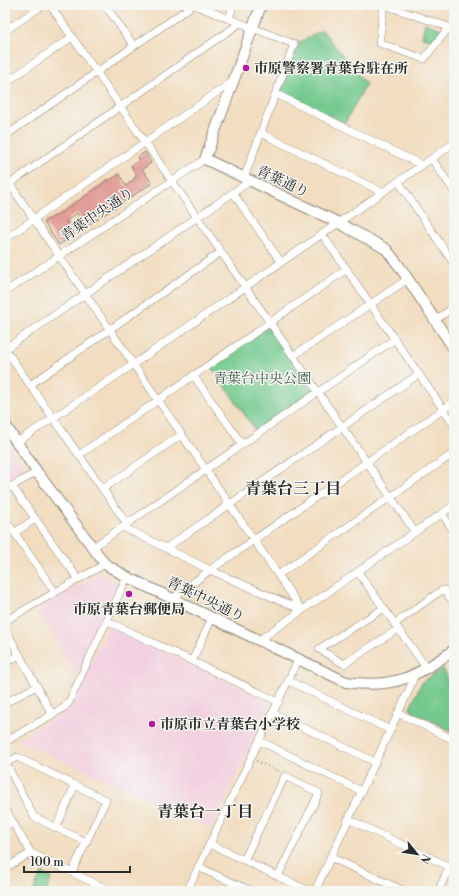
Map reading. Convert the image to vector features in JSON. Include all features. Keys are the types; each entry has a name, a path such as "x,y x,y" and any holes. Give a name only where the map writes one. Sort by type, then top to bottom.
{"street":[{"path":"5,20 8,29 43,5"},
{"path":"50,5 415,532"},
{"path":"105,5 134,46"},
{"path":"5,136 193,5 294,44 261,133 247,179 233,192 197,218 5,349 103,489 125,526 210,570 302,610"},
{"path":"229,19 234,5"},
{"path":"205,159 261,5"},
{"path":"384,5 448,27 424,59 379,44 384,5"},
{"path":"7,185 240,23"},
{"path":"5,83 72,37"},
{"path":"5,239 232,82"},
{"path":"276,94 422,165"},
{"path":"261,133 382,192"},
{"path":"17,442 134,364 454,143"},
{"name":"青葉通り","path":"205,159 339,222 386,249 408,279 434,321 454,349"},
{"name":"青葉中央通り","path":"5,292 205,159"},
{"path":"432,159 454,191"},
{"path":"5,177 7,185 34,219 302,610"},
{"path":"398,181 454,264"},
{"path":"233,192 281,262"},
{"path":"322,234 454,425"},
{"path":"30,385 220,252"},
{"path":"79,454 347,269"},
{"path":"293,356 408,279"},
{"path":"434,321 454,307"},
{"path":"92,548 395,339"},
{"path":"194,374 242,444"},
{"path":"166,548 419,374"},
{"path":"172,598 210,570 454,402"},
{"name":"青葉中央通り","path":"5,425 92,548 105,564 127,577 299,658 346,682 384,684 414,676 454,650"},
{"path":"103,489 181,434"},
{"path":"278,575 454,453"},
{"path":"5,490 37,472"},
{"path":"12,486 78,579"},
{"path":"259,640 454,505"},
{"path":"442,514 454,531"},
{"path":"5,519 55,592"},
{"path":"14,532 35,519"},
{"path":"5,621 105,564"},
{"path":"358,572 426,669"},
{"path":"5,742 65,707 69,702 127,577"},
{"path":"384,608 319,649 344,664 442,590 444,590 454,603"},
{"path":"192,661 212,618"},
{"path":"107,621 279,702"},
{"path":"5,629 52,714"},
{"path":"5,663 20,655"},
{"path":"187,891 299,658"},
{"path":"315,891 398,714 414,676"},
{"path":"289,681 390,730"},
{"path":"5,703 37,686"},
{"path":"273,713 375,762"},
{"path":"398,714 454,740"},
{"path":"260,741 361,791"},
{"path":"72,872 106,800 17,757 6,763 34,817 86,842"},
{"path":"244,860 285,776 318,793 278,876"},
{"path":"56,828 75,785"},
{"path":"5,808 31,853 111,891"},
{"path":"348,819 450,867"},
{"path":"5,826 13,822"},
{"path":"210,844 309,891"},
{"path":"5,868 31,853"},
{"path":"330,857 404,891"},
{"path":"438,891 454,858"},
{"path":"198,867 250,891"}],"path":[{"path":"439,661 454,693"},
{"path":"251,759 285,776"}],"shaded area":[{"path":"5,439 27,473 5,486"},
{"path":"101,573 120,584 77,675 37,608"},
{"name":"市原市立青葉台小学校","path":"112,626 270,702 211,829 17,739 69,709 108,627"}],"green space":[{"path":"425,23 441,29 442,33 435,42 422,37"},
{"path":"322,30 366,84 345,123 282,94 280,90 300,42"},
{"name":"青葉台中央公園","path":"266,328 270,329 312,390 311,393 256,431 211,366"},
{"path":"443,668 454,689 454,732 413,712 410,708 422,682"},
{"path":"42,873 52,878 46,891 33,891"}],"building":[{"path":"145,152 151,163 142,169 152,183 87,226 77,213 66,221 74,235 59,245 44,222 61,213 108,179 109,181 119,174 126,186 135,179 134,178 137,175 131,166 140,160 138,157"}],"place":[{"name":"市原警察署青葉台駐在所","path":"246,68"},
{"name":"市原青葉台郵便局","path":"129,594"},
{"name":"市原市立青葉台小学校","path":"152,724"}],"district":[{"name":"青葉台三丁目","path":"293,488"},
{"name":"青葉台一丁目","path":"205,811"}]}
